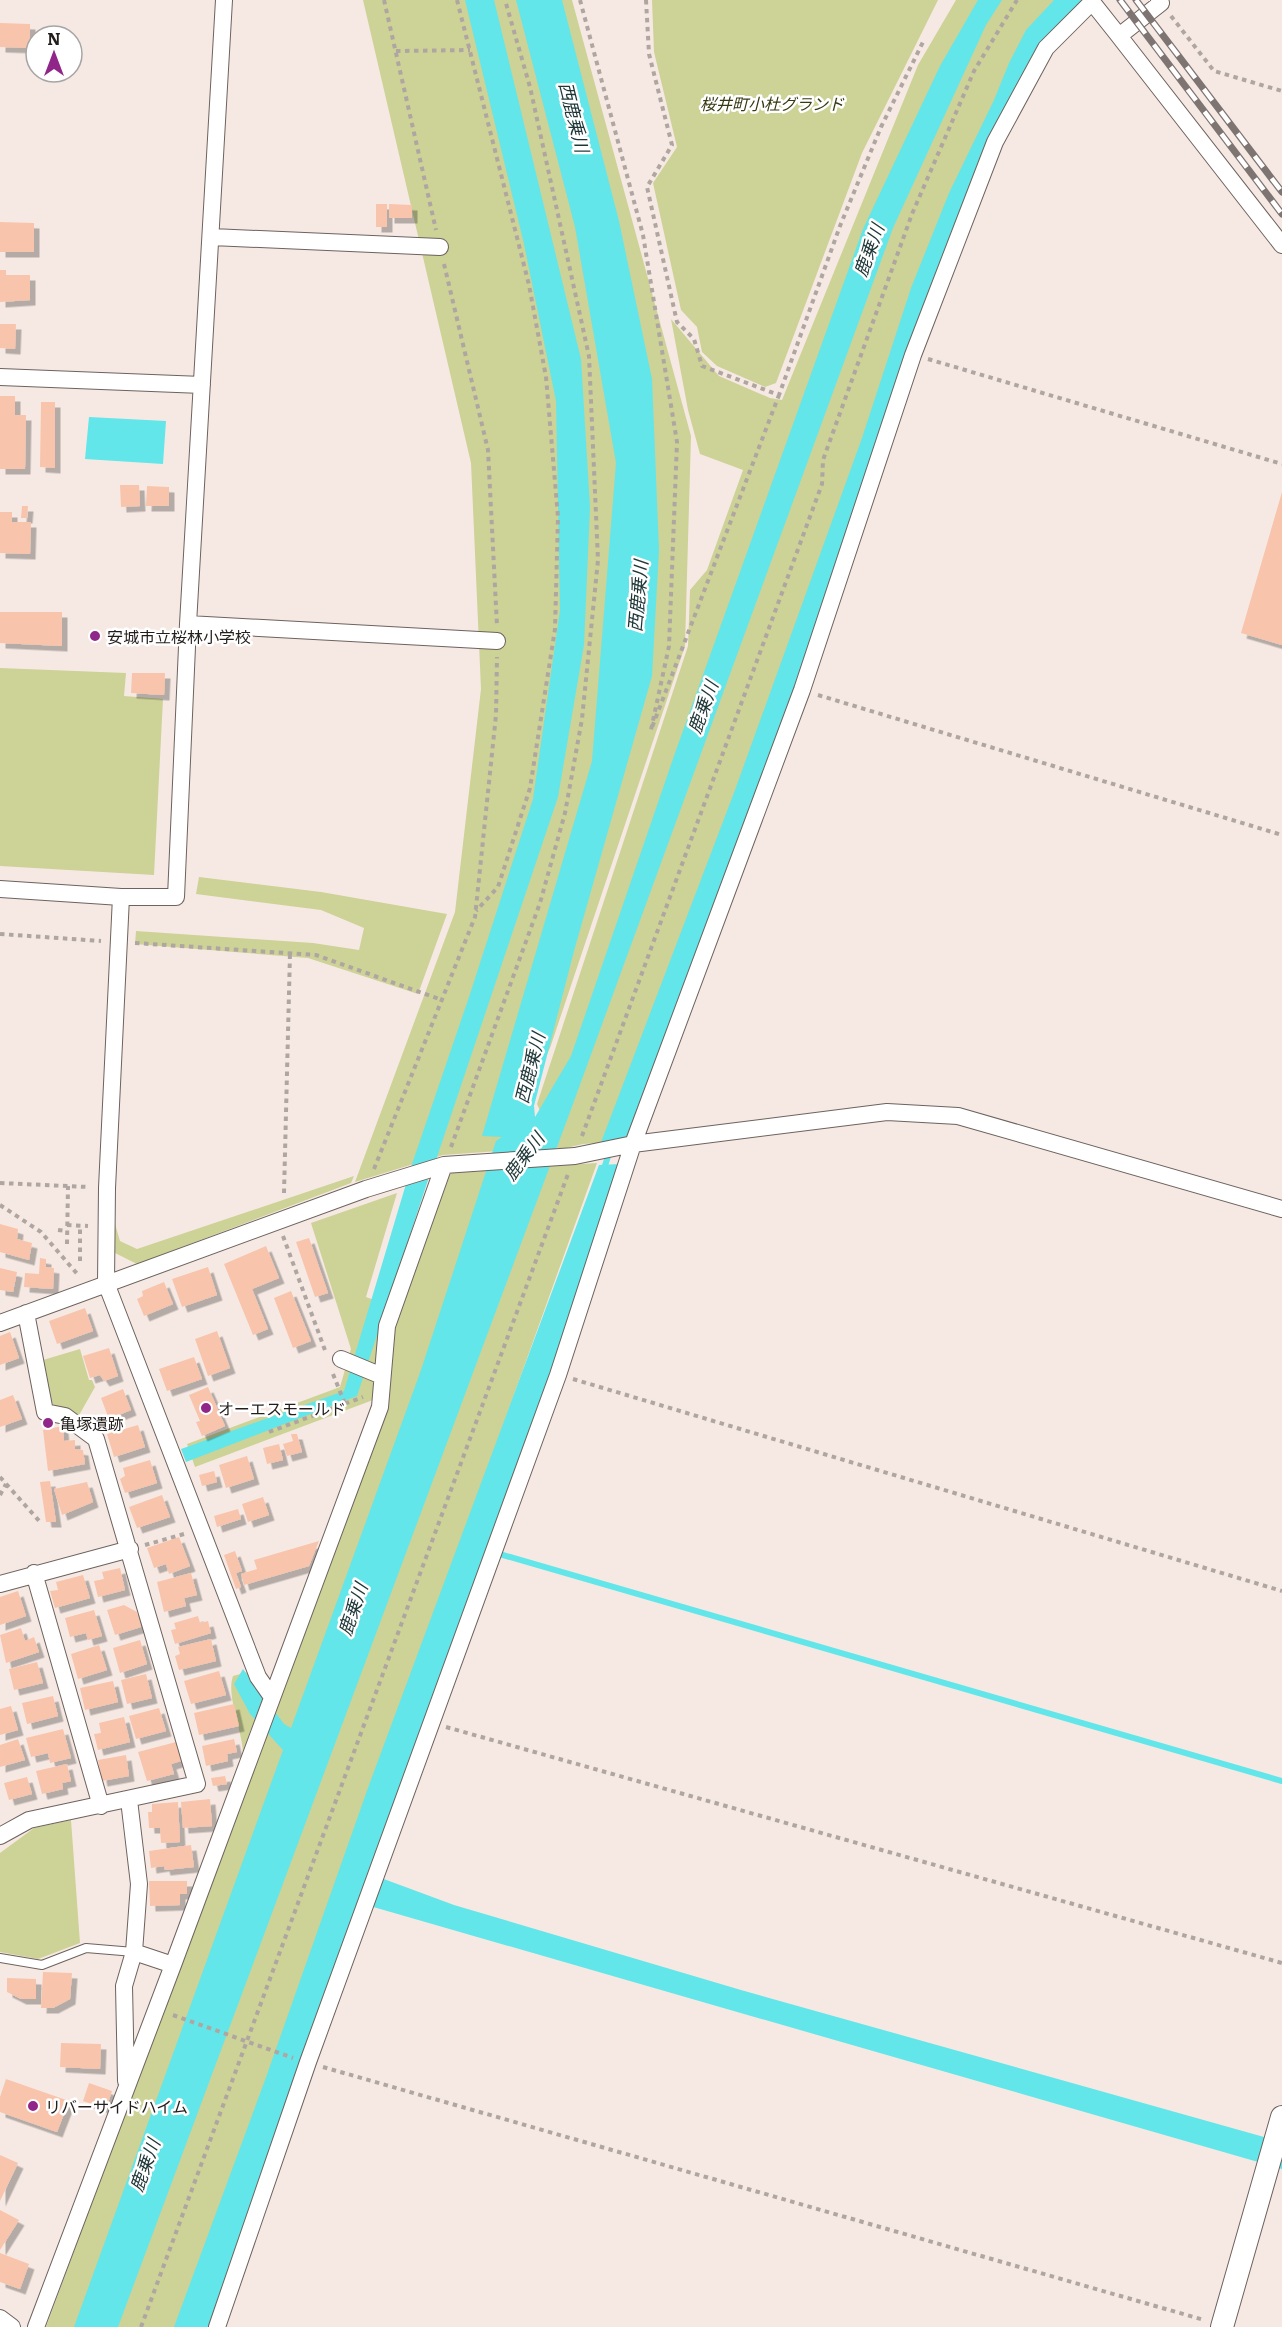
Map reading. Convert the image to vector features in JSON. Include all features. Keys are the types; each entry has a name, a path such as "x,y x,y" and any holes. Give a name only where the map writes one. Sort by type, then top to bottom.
{"street":[{"path":"0,889 121,897 176,897 224,0"},
{"path":"217,2327 308,2062 558,1375 633,1144 802,690 913,355 994,142 1046,48 1092,2 1282,245"},
{"path":"1119,36 1160,2"},
{"path":"212,237 440,247"},
{"path":"0,377 202,385"},
{"path":"189,624 497,641"},
{"path":"121,897 107,1188 106,1283 269,1702"},
{"path":"0,1323 366,1189 444,1165 567,1157 633,1144 887,1112 958,1116 1282,1209"},
{"path":"36,2327 380,1407 387,1326 444,1165"},
{"path":"0,1836 29,1820 197,1784 96,1439 65,1416 45,1412 26,1313"},
{"path":"352,1364 382,1383"},
{"path":"0,1584 130,1549"},
{"path":"34,1573 100,1806"},
{"path":"126,2089 123,1986 134,1952 140,1884 129,1800"},
{"path":"134,1952 173,1965"},
{"path":"1222,2326 1282,2117"}],"lane":[{"path":"0,1958 42,1965 86,1948 134,1952"}],"path":[{"path":"366,1189 475,912 496,715 497,641 488,450 384,0"},
{"path":"458,0 528,285 546,377 558,517 555,629 530,788 498,887 475,912"},
{"path":"444,1165 540,903 565,813 582,719 598,560 589,356 530,87 505,0"},
{"path":"580,0 643,235 677,442 669,646 651,730 779,395 840,226 881,127 924,40"},
{"path":"646,0 649,54 672,145 647,187 677,321 694,339 702,366 779,395"},
{"path":"141,2327 567,1157 822,484 823,460 912,214 974,71 1017,0"},
{"path":"1160,2 1214,70 1282,91"},
{"path":"396,51 470,50"},
{"path":"913,355 1282,464"},
{"path":"802,690 1282,835"},
{"path":"0,934 111,941"},
{"path":"123,942 316,955 439,999"},
{"path":"284,1193 290,953"},
{"path":"0,1183 107,1188"},
{"path":"67,1244 68,1186"},
{"path":"0,1205 41,1232 84,1282"},
{"path":"80,1226 80,1261"},
{"path":"58,1230 95,1226"},
{"path":"281,1229 345,1404"},
{"path":"558,1375 1282,1591"},
{"path":"269,1432 345,1404 382,1383"},
{"path":"0,1477 41,1522"},
{"path":"0,1495 6,1484"},
{"path":"130,1549 202,1529"},
{"path":"431,1723 1282,1963"},
{"path":"157,2008 217,2033 308,2062 1222,2326"}],"green space":[{"path":"363,0 572,0 691,436 685,646 550,1048 499,1151 443,1155 355,1182 455,912 481,689 471,463"},
{"name":"桜井町小杜グランド","path":"652,0 938,0 862,153 776,383 765,387 717,366 702,352 697,327 681,310 653,183 677,147 654,52"},
{"path":"956,0 1090,0 1047,44 1026,29 1047,45 1007,117 632,1141 583,1144 558,1150 537,1104 688,646 690,590 707,570 743,470 700,454 688,410 671,319 719,376 770,398 782,400 918,65"},
{"path":"0,668 126,673 124,696 163,699 154,875 0,866"},
{"path":"199,877 321,892 447,914 418,994 308,958 135,944 136,931 313,943 359,950 364,928 321,910 196,894"},
{"path":"597,1163 180,2327 46,2327 387,1404 392,1337 448,1178 451,1173"},
{"path":"354,1176 351,1183 137,1264 113,1252 115,1224 120,1241 137,1249"},
{"path":"397,1193 366,1297 388,1305 373,1384 373,1400 195,1467 187,1444 340,1387 351,1349 311,1223"},
{"path":"80,1349 89,1380 92,1380 95,1387 78,1417 54,1405 50,1400 43,1360"},
{"path":"248,1672 259,1720 251,1729 243,1752 231,1684 233,1676"},
{"path":"71,1820 80,1943 38,1959 0,1952 0,1853 34,1828"}],"water":[{"path":"465,0 494,0 581,359 590,507 584,645 558,797 436,1160 411,1167 533,799 560,610 556,401 524,244"},
{"path":"516,0 562,0 619,221 652,379 659,550 652,676 574,951 534,1106 535,1117 571,1056 675,753 863,229 940,66 978,0 1002,0 986,25 893,228 570,1112 118,2327 74,2327 283,1750 250,1714 234,1684 243,1669 284,1724 291,1728 421,1370 496,1141 502,1137 482,1136 592,761 616,463 575,227"},
{"path":"1054,0 1087,0 1023,79 627,1142 600,1145 735,790 862,438 911,288 949,193 994,100 1009,63 1026,30"},
{"path":"89,417 166,421 163,464 85,459"},
{"path":"620,1164 518,1473 373,1875 454,1905 741,1990 1282,2142 1282,2169 363,1904 212,2327 174,2327 265,2080 369,1785 599,1165"},
{"path":"429,1177 357,1396 186,1462 181,1449 344,1391 406,1184"}],"building":[{"path":"0,23 30,24 24,24 24,48 0,47"},
{"path":"376,204 387,204 387,227 376,227"},
{"path":"389,204 412,205 412,218 389,218"},
{"path":"0,222 34,223 34,252 0,252"},
{"path":"0,270 6,270 6,275 30,275 30,300 0,302"},
{"path":"0,324 16,324 15,349 0,348"},
{"path":"0,396 15,396 15,415 26,415 25,469 0,469"},
{"path":"41,402 55,402 55,468 40,467"},
{"path":"120,485 139,485 140,506 121,507"},
{"path":"147,486 169,487 169,506 146,506"},
{"path":"1282,492 1282,645 1241,633"},
{"path":"22,506 28,506 27,518 21,518"},
{"path":"0,512 12,512 12,522 31,522 30,554 0,553"},
{"path":"0,612 62,612 62,646 0,643"},
{"path":"132,673 165,673 164,695 131,693"},
{"path":"0,1224 18,1229 17,1239 32,1243 29,1260 0,1252"},
{"path":"309,1238 328,1293 315,1297 296,1242"},
{"path":"266,1246 279,1278 252,1289 268,1329 253,1335 224,1264"},
{"path":"40,1258 46,1259 46,1267 54,1268 53,1289 24,1287 25,1273 39,1274"},
{"path":"208,1267 217,1295 182,1307 172,1279"},
{"path":"0,1268 17,1272 13,1292 0,1290"},
{"path":"164,1282 173,1304 144,1316 137,1299 143,1296 142,1291"},
{"path":"291,1291 311,1341 293,1348 274,1298"},
{"path":"85,1308 93,1331 57,1344 49,1321"},
{"path":"217,1331 230,1368 208,1376 195,1339"},
{"path":"10,1332 19,1358 0,1365 0,1336"},
{"path":"109,1348 118,1376 104,1381 100,1375 90,1378 83,1356"},
{"path":"194,1357 202,1379 167,1391 159,1369"},
{"name":"オーエスモールド","path":"208,1387 225,1426 202,1436 196,1422 200,1421 189,1395"},
{"path":"123,1389 131,1410 109,1419 101,1398"},
{"path":"13,1395 22,1419 0,1427 0,1400"},
{"path":"138,1425 145,1447 114,1457 107,1434"},
{"path":"63,1426 64,1441 75,1440 75,1449 83,1450 85,1464 48,1471 43,1430"},
{"path":"291,1434 297,1434 302,1452 287,1456 283,1444 293,1441"},
{"path":"279,1444 283,1460 267,1464 263,1448"},
{"path":"247,1456 254,1479 226,1488 219,1465"},
{"path":"150,1460 157,1483 125,1493 120,1479 125,1476 123,1468"},
{"path":"214,1471 217,1482 202,1486 199,1475"},
{"path":"50,1481 56,1522 46,1522 40,1482"},
{"path":"87,1482 93,1502 62,1515 54,1489"},
{"path":"162,1495 170,1517 137,1528 129,1507"},
{"path":"263,1497 269,1515 248,1522 242,1504"},
{"path":"238,1509 241,1519 217,1527 214,1516"},
{"path":"179,1537 190,1566 169,1574 166,1564 154,1568 147,1548"},
{"path":"319,1541 309,1566 244,1585 241,1574 257,1569 254,1560"},
{"path":"235,1551 242,1571 236,1573 241,1587 236,1589 224,1555"},
{"path":"120,1568 125,1590 98,1597 94,1581 104,1579 102,1572"},
{"path":"191,1573 197,1595 184,1598 186,1606 164,1612 157,1582"},
{"path":"83,1575 90,1598 55,1608 50,1591 58,1590 56,1582"},
{"path":"18,1591 26,1616 0,1625 0,1597"},
{"path":"124,1605 137,1612 141,1627 115,1635 107,1610"},
{"path":"94,1610 102,1636 88,1640 86,1633 70,1637 65,1618"},
{"path":"198,1616 200,1623 208,1621 211,1633 175,1644 171,1630 176,1629 174,1623"},
{"path":"21,1628 25,1641 34,1637 39,1652 6,1663 0,1635"},
{"path":"211,1639 216,1661 179,1670 175,1656 180,1654 178,1647"},
{"path":"140,1640 147,1664 120,1673 113,1648"},
{"path":"99,1645 107,1670 78,1679 71,1654"},
{"path":"37,1662 43,1683 14,1690 9,1669"},
{"path":"219,1671 226,1695 191,1704 184,1681"},
{"path":"146,1674 152,1698 127,1704 121,1680"},
{"path":"113,1681 118,1702 85,1710 80,1688"},
{"path":"53,1696 58,1716 27,1724 22,1703"},
{"path":"234,1704 239,1726 199,1735 194,1713"},
{"path":"11,1706 18,1730 0,1735 0,1709"},
{"path":"159,1708 166,1731 136,1739 129,1716"},
{"path":"124,1717 130,1742 98,1750 94,1734 101,1733 99,1723"},
{"path":"63,1729 71,1758 50,1763 48,1753 31,1757 26,1738"},
{"path":"18,1739 25,1760 0,1767 0,1745"},
{"path":"234,1739 237,1752 227,1754 228,1761 206,1766 202,1746"},
{"path":"176,1742 181,1761 171,1764 174,1774 147,1781 138,1752"},
{"path":"126,1755 129,1776 102,1781 98,1760"},
{"path":"67,1764 71,1781 62,1783 63,1789 42,1794 36,1771"},
{"path":"225,1776 227,1784 213,1786 211,1778"},
{"path":"27,1777 32,1794 9,1800 4,1783"},
{"path":"210,1799 212,1826 183,1828 181,1802"},
{"path":"178,1802 180,1842 161,1843 160,1828 149,1828 148,1812 152,1812 152,1804"},
{"path":"191,1845 194,1867 165,1870 164,1866 151,1868 149,1851"},
{"path":"149,1881 187,1881 187,1894 180,1894 180,1905 150,1906"},
{"path":"43,1972 72,1973 70,1999 53,2008 41,2008"},
{"path":"7,1978 36,1979 36,1999 21,1999 7,1992"},
{"path":"61,2043 101,2044 100,2069 60,2067"},
{"name":"リバーサイドハイム","path":"6,2079 69,2101 57,2132 0,2112 0,2097"},
{"path":"89,2083 112,2091 106,2109 83,2101"},
{"path":"0,2155 18,2163 0,2201"},
{"path":"0,2210 19,2220 0,2250"},
{"path":"0,2253 29,2264 20,2289 0,2282"}],"waterway":[{"path":"603,1172 610,1150"},
{"path":"496,1553 1282,1781"}],"railway":[{"path":"1120,0 1282,214"},
{"path":"1136,0 1282,192"}],"place":[{"name":"安城市立桜林小学校","path":"95,636"},
{"name":"オーエスモールド","path":"206,1408"},
{"name":"亀塚遺跡","path":"48,1423"},
{"name":"リバーサイドハイム","path":"33,2106"}],"water label":[{"name":"西鹿乗川","path":"575,117"},
{"name":"鹿乗川","path":"868,250"},
{"name":"西鹿乗川","path":"637,596"},
{"name":"鹿乗川","path":"702,707"},
{"name":"西鹿乗川","path":"529,1068"},
{"name":"鹿乗川","path":"523,1156"},
{"name":"鹿乗川","path":"352,1609"},
{"name":"鹿乗川","path":"144,2165"}]}
